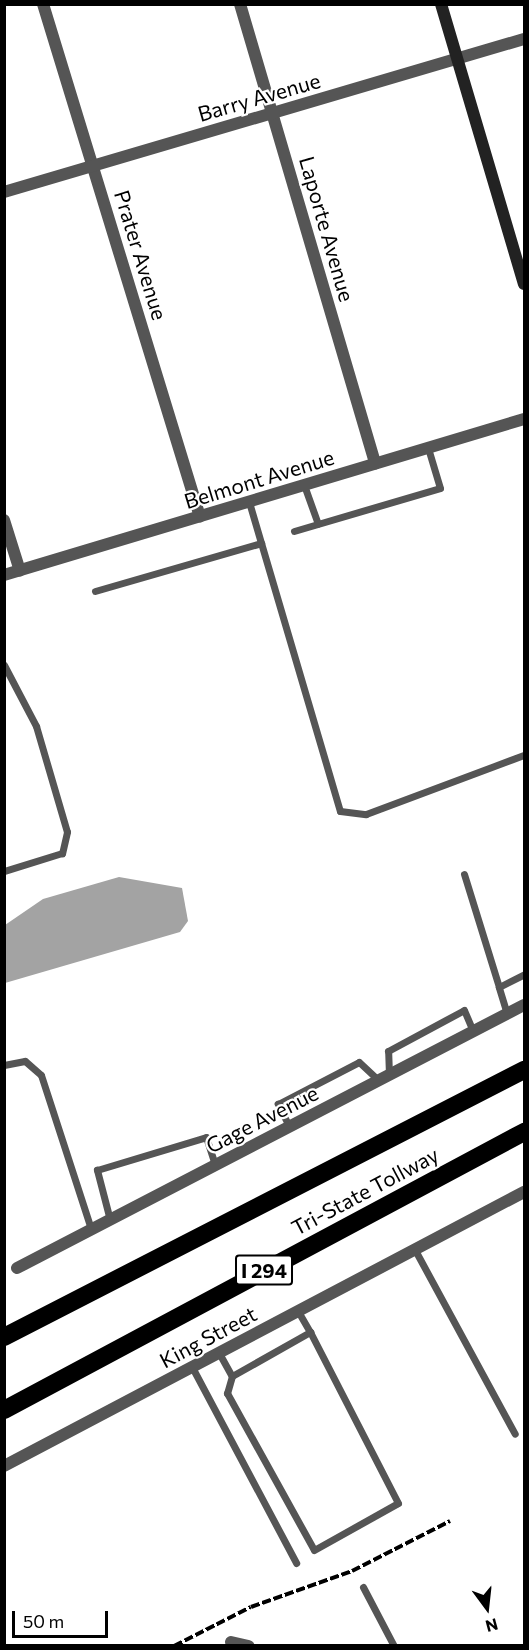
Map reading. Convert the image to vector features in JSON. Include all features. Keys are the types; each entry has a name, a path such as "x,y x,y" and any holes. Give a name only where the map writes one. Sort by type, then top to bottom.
{"highway":[{"name":"Tri-State Tollway","path":"4,1337 525,1070"},
{"name":"Tri-State Tollway","path":"4,1410 525,1132"}],"main road":[{"path":"441,4 525,284"}],"street":[{"name":"Prater Avenue","path":"44,4 200,517"},
{"name":"Laporte Avenue","path":"240,4 375,464"},
{"name":"Barry Avenue","path":"4,192 525,39"},
{"name":"Belmont Avenue","path":"4,575 525,419"},
{"path":"4,520 20,571"},
{"name":"Gage Avenue","path":"17,1268 525,1005"},
{"name":"King Street","path":"4,1466 525,1192"},
{"path":"231,1642 249,1646"}],"lane":[{"path":"294,531 440,488 428,448"},
{"path":"304,485 318,524"},
{"path":"249,502 340,811 366,814 525,755"},
{"path":"95,591 261,543"},
{"path":"4,665 36,726 67,832 62,853 4,871"},
{"path":"464,874 507,1014"},
{"path":"499,987 525,974"},
{"path":"289,1126 278,1104 359,1062 383,1078 388,1051 464,1010 473,1031"},
{"path":"4,1065 26,1060 41,1075 91,1229"},
{"path":"110,1220 97,1170 206,1137 215,1165"},
{"path":"415,1250 515,1434"},
{"path":"219,1353 232,1376 227,1394 314,1550 398,1503 298,1311"},
{"path":"232,1376 310,1332"},
{"path":"192,1367 296,1563"},
{"path":"363,1587 394,1646"}],"shaded area":[{"path":"119,877 182,888 188,921 180,932 5,983 5,925 43,899"}],"railway":[{"path":"174,1646 251,1607 352,1571 450,1521"}]}
